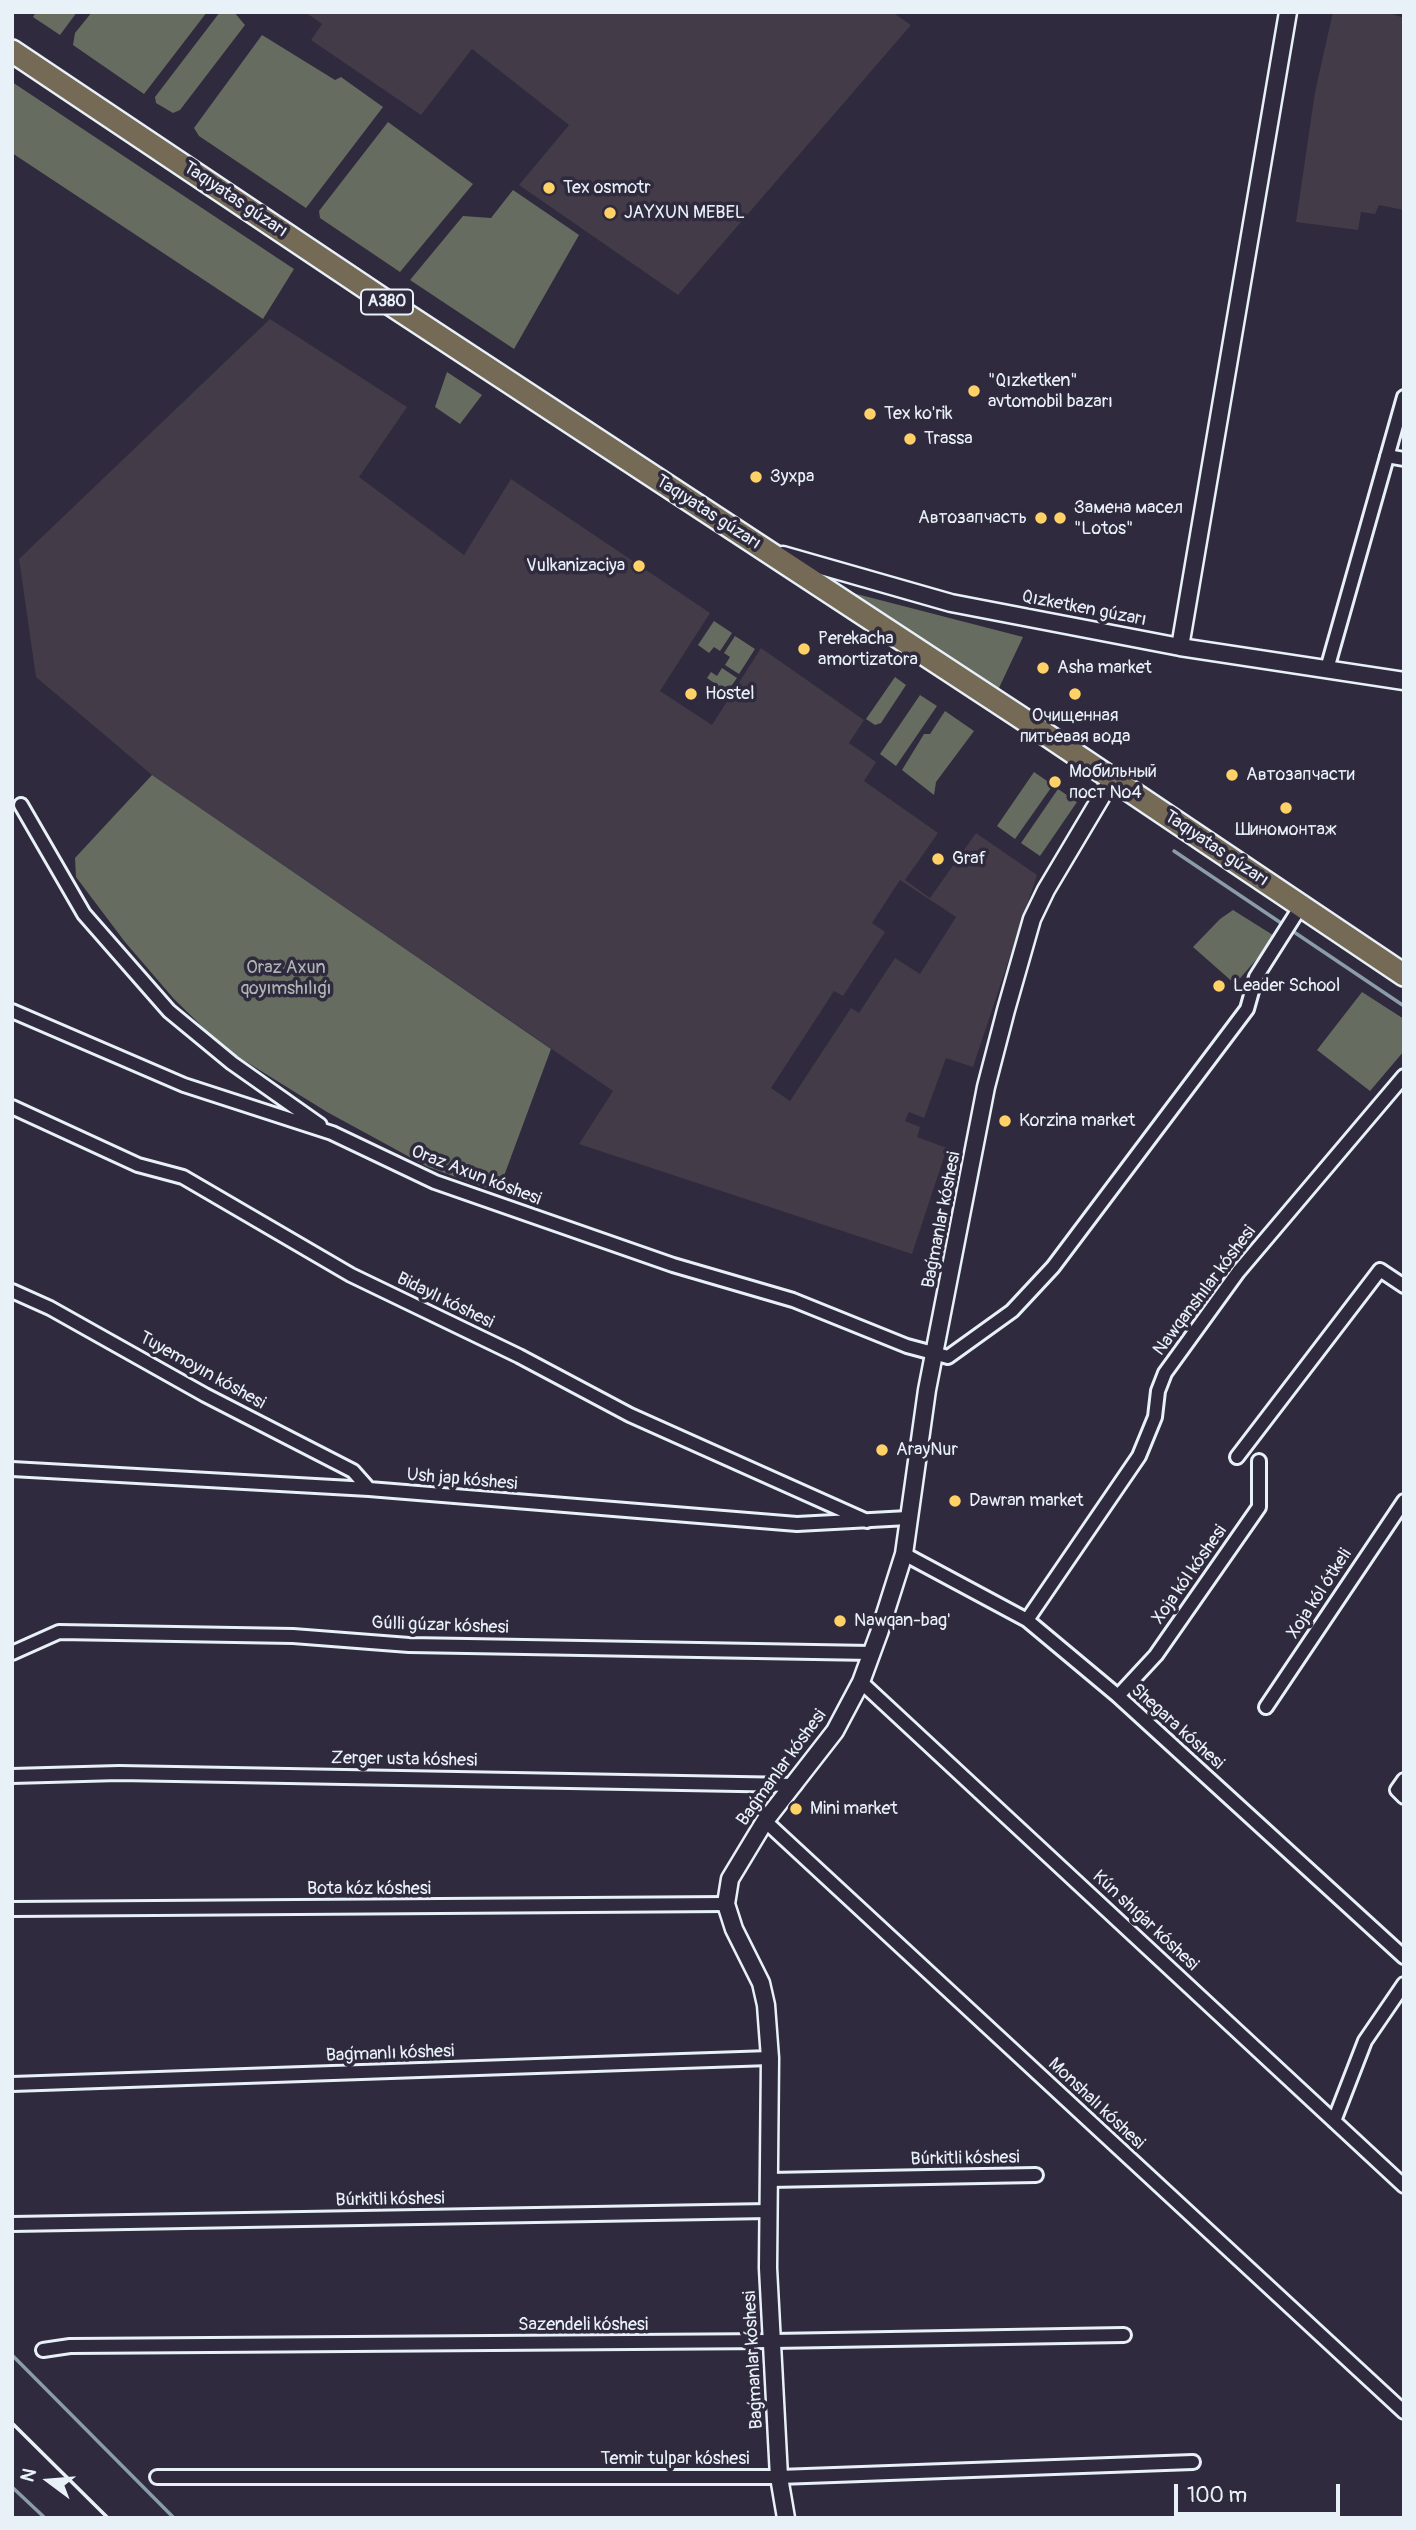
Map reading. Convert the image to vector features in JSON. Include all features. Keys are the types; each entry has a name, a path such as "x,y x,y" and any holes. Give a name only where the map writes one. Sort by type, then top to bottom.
{"highway":[{"name":"Taqıyatas gúzarı","path":"12,51 1404,975"}],"street":[{"path":"1180,647 1288,12"},
{"path":"1328,669 1404,397"},
{"path":"1387,456 1404,459"},
{"name":"Qızketken gúzarı","path":"764,548 830,571 951,603 1180,647 1404,681"},
{"name":"Baǵmanlar kóshesi","path":"786,2518 779,2477 768,2267 769,2058 766,2004 761,1983 733,1928 726,1904 730,1879 765,1821 835,1731 861,1682 872,1653 904,1555 920,1430 986,1087 1024,947 1045,890 1112,779"},
{"path":"21,805 84,914 169,1011 232,1063 332,1133"},
{"path":"935,1353 948,1357 1012,1311 1053,1267 1247,1009 1256,977 1301,906"},
{"name":"Oraz Axun kóshesi","path":"12,1011 184,1085 332,1133 435,1182 673,1265 793,1300 907,1346 935,1353"},
{"name":"Nawqanshılar kóshesi","path":"1027,1620 1139,1456 1155,1417 1158,1391 1165,1373 1238,1272 1404,1076"},
{"name":"Bidaylı kóshesi","path":"12,1107 138,1165 183,1177 351,1275 519,1356 630,1415 867,1521"},
{"path":"1237,1457 1380,1270 1404,1286"},
{"name":"Tuyemoyın kóshesi","path":"12,1291 50,1307 205,1395 353,1471 369,1489"},
{"name":"Xoja kól kóshesi","path":"1118,1696 1156,1655 1259,1507 1259,1461"},
{"name":"Ush jap kóshesi","path":"12,1469 369,1489 797,1524 908,1518"},
{"name":"Xoja kól ótkeli","path":"1266,1707 1404,1501"},
{"name":"Shegara kóshesi","path":"904,1555 1027,1620 1118,1696 1403,1954"},
{"name":"Gúlli gúzar kóshesi","path":"12,1653 59,1632 293,1636 409,1645 872,1653"},
{"name":"Kún shıǵar kóshesi","path":"861,1682 1404,2186"},
{"name":"Zerger usta kóshesi","path":"12,1776 119,1773 795,1785"},
{"name":"Monshalı kóshesi","path":"765,1821 1404,2412"},
{"name":"Bota kóz kóshesi","path":"12,1909 726,1904"},
{"path":"1334,2122 1365,2041 1404,1984"},
{"name":"Baǵmanlı kóshesi","path":"12,2084 769,2058"},
{"name":"Búrkitli kóshesi","path":"769,2180 1035,2175"},
{"name":"Búrkitli kóshesi","path":"12,2224 769,2211"},
{"name":"Sazendeli kóshesi","path":"43,2350 84,2346 773,2341 1124,2335"},
{"name":"Temir tulpar kóshesi","path":"157,2477 779,2477 1193,2462"}],"shaded area":[{"path":"305,12 892,12 911,25 678,295 519,185 569,125 472,49 421,115 311,40 322,24"},
{"path":"1333,12 1386,12 1404,18 1404,210 1379,205 1375,214 1361,212 1358,230 1296,222 1315,92"},
{"path":"270,319 407,407 359,477 464,555 511,479 710,613 660,691 712,725 761,648 864,720 849,743 876,762 864,781 938,833 905,880 930,898 976,833 1037,875 973,1067 946,1058 924,1118 909,1112 905,1121 920,1127 917,1137 947,1148 912,1254 579,1144 613,1091 152,775 36,677 19,559","holes":["900,880 956,917 920,974 895,958 859,1013 851,1008 790,1101 771,1088 834,991 843,996 885,932 872,923"]}],"green space":[{"path":"36,12 77,12 60,35 33,17"},
{"path":"92,12 207,12 144,94 73,45 75,33"},
{"path":"220,12 234,12 245,25 180,110 173,113 156,103 155,97"},
{"path":"262,35 335,80 341,77 383,107 306,208 199,136 194,128"},
{"path":"12,82 294,269 263,319 12,153"},
{"path":"388,122 473,184 400,272 320,218 319,211"},
{"path":"513,190 579,235 514,349 410,280 463,216 491,218"},
{"path":"447,372 482,395 460,424 435,407"},
{"path":"845,591 1023,637 998,690"},
{"path":"714,621 732,633 720,651 714,647 709,653 698,645"},
{"path":"735,636 755,649 739,674 725,665 730,657 724,653"},
{"path":"722,668 737,678 727,692 707,678 711,672 717,676"},
{"path":"895,677 906,685 881,723 875,725 866,719"},
{"path":"920,695 937,706 896,766 880,754"},
{"path":"945,711 974,731 936,782 934,795 902,770 924,734 930,734"},
{"path":"1034,772 1053,785 1015,839 997,826"},
{"name":"Oraz Axun qoyımshılıǵı","path":"152,775 551,1049 498,1192 428,1167 327,1112 224,1048 174,999 125,942 76,877 75,858"},
{"path":"1058,789 1077,802 1040,856 1021,843"},
{"path":"1233,910 1276,937 1235,984 1193,947 1220,919"},
{"path":"1362,992 1404,1019 1404,1051 1370,1091 1317,1050"}],"waterway":[{"path":"1174,851 1284,925"},
{"path":"1291,930 1404,1006"},
{"path":"12,2355 174,2518"},
{"path":"12,2487 45,2518"}],"railway":[{"path":"12,2423 108,2518"}],"place":[{"name":"Tex osmotr","path":"549,188"},
{"name":"JAYXUN MEBEL","path":"610,213"},
{"name":"\"Qızketken\" avtomobil bazarı","path":"974,391"},
{"name":"Tex ko'rik","path":"870,414"},
{"name":"Trassa","path":"910,439"},
{"name":"Зухра","path":"756,477"},
{"name":"Автозапчасть","path":"1041,518"},
{"name":"Замена масел \"Lotos\"","path":"1060,518"},
{"name":"Vulkanizaciya","path":"639,566"},
{"name":"Perekacha amortizatora","path":"804,649"},
{"name":"Asha market","path":"1043,668"},
{"name":"Hostel","path":"691,694"},
{"name":"Очищенная питьевая вода","path":"1075,694"},
{"name":"Автозапчасти","path":"1232,775"},
{"name":"Мобильный пост №4","path":"1055,782"},
{"name":"Шиномонтаж","path":"1286,808"},
{"name":"Graf","path":"938,859"},
{"name":"Leader School","path":"1219,986"},
{"name":"Korzina market","path":"1005,1121"},
{"name":"ArayNur","path":"882,1450"},
{"name":"Dawran market","path":"955,1501"},
{"name":"Nawqan-bag'","path":"840,1621"},
{"name":"Mini market","path":"796,1809"}]}
